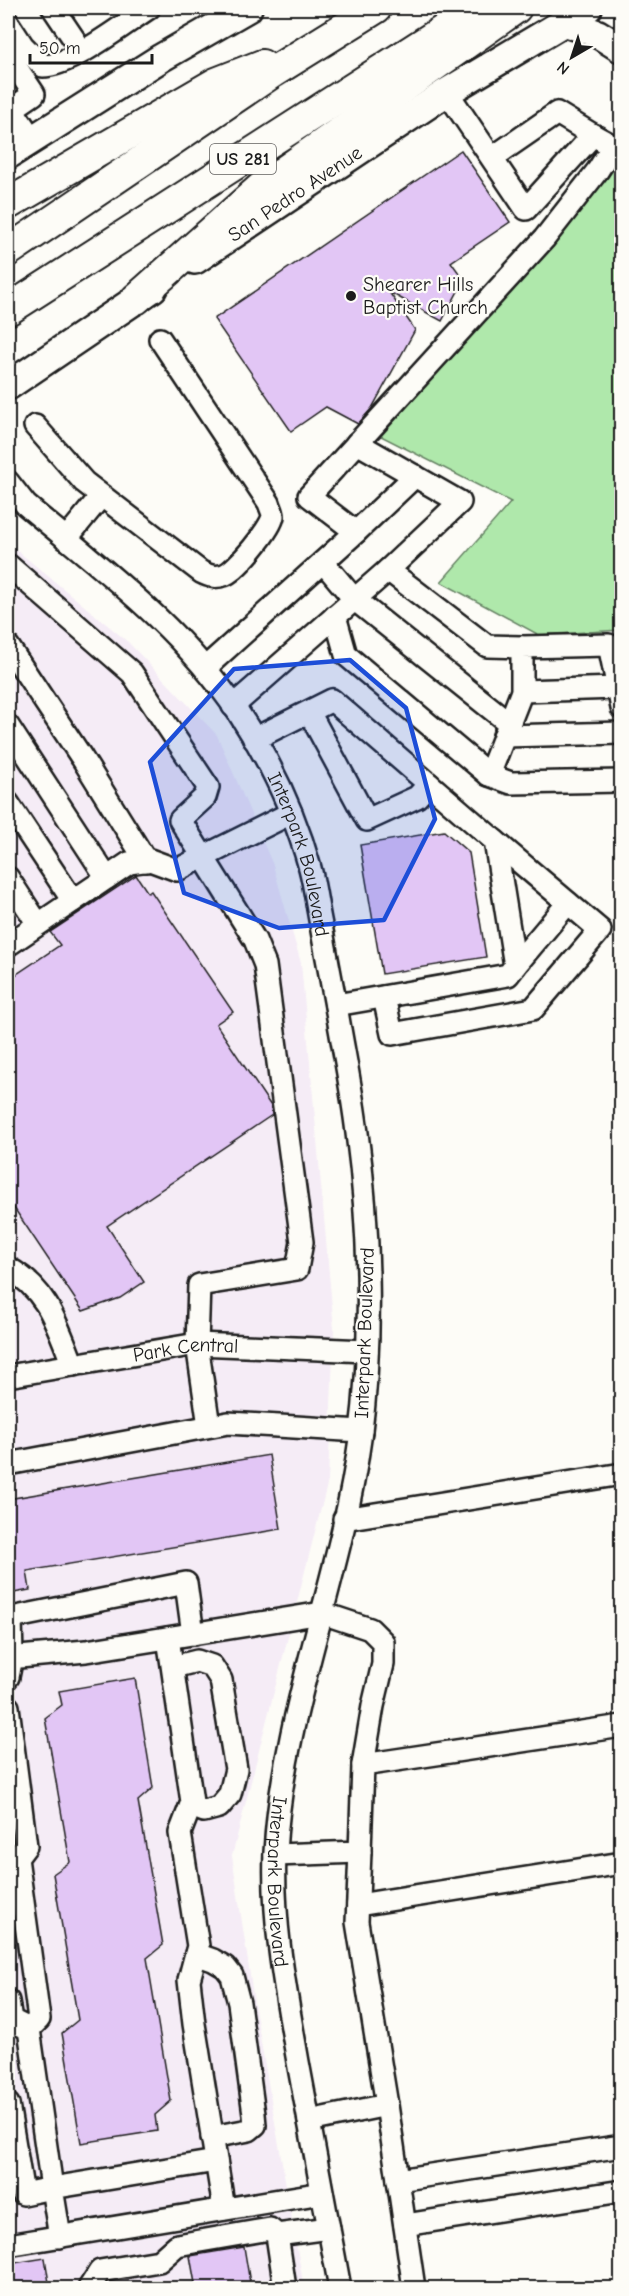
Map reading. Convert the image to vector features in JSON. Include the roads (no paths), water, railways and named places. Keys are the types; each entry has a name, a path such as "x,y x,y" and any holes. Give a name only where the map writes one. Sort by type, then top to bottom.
{"highway":[{"name":"US 281","path":"8,251 328,37 376,8"},
{"name":"US 281","path":"8,310 478,8"},
{"path":"136,299 262,187 419,74 516,8"},
{"path":"8,204 216,83 328,37"}],"main road":[{"path":"8,155 161,58 248,8"},
{"name":"San Pedro Avenue","path":"8,386 447,92 588,8"},
{"path":"562,22 598,34 621,49"}],"street":[{"path":"52,8 82,51"},
{"path":"8,23 23,46 43,66 55,66 149,8"},
{"path":"8,55 34,94 9,108 33,139"},
{"path":"447,92 526,209 593,135"},
{"path":"356,532 309,496 544,239 598,170 613,146 556,113 492,158"},
{"path":"35,426 84,482 201,572 212,577 224,575 233,570 270,525 273,514 269,502 160,339"},
{"path":"233,706 388,570 460,502 357,443"},
{"path":"205,668 415,476"},
{"name":"Interpark Boulevard","path":"8,482 26,505 163,621 205,668 233,706 254,740 291,813 310,869 336,1005 357,1134 363,1191 368,1249 367,1352 361,1431 344,1519 289,1748 281,1790 275,1855 277,1921 285,1986 340,2289"},
{"path":"66,539 101,496"},
{"path":"323,562 354,599 506,730 621,733"},
{"path":"8,565 132,673 208,787 206,797 180,820 255,940 265,964 302,1242 297,1269 199,1285 197,1344 209,1426"},
{"path":"388,570 487,646 609,645 620,698 522,691"},
{"path":"335,616 345,656 489,775 511,783 621,781"},
{"path":"8,646 146,861"},
{"path":"489,775 522,691 522,647"},
{"path":"254,740 332,700 600,930 533,1009 392,1034 384,997"},
{"path":"309,712 367,820 417,797 429,784"},
{"path":"8,726 107,878"},
{"path":"8,803 73,901"},
{"path":"8,945 129,863 150,860 177,870 291,813"},
{"path":"495,841 515,966"},
{"path":"8,878 38,924"},
{"path":"336,1005 508,975 568,903"},
{"path":"8,1268 23,1276 52,1310 74,1365"},
{"name":"Park Central","path":"8,1376 197,1344 367,1352"},
{"path":"8,1464 228,1423 361,1431"},
{"path":"344,1519 621,1474"},
{"path":"192,1634 186,1583 9,1616 9,1664 322,1613 370,1629 383,1642 383,1664 363,1765 357,1922 414,2289"},
{"path":"168,1638 192,1802 180,1833 198,1946 189,1980 224,2209"},
{"path":"172,1667 197,1661 212,1666 221,1680 236,1769 230,1794 219,1807 204,1811 191,1806"},
{"path":"8,1707 26,1846 12,1855 39,2019 14,2019 52,2188 60,2237"},
{"path":"363,1765 621,1726"},
{"path":"275,1855 360,1852"},
{"path":"358,1905 621,1863"},
{"path":"196,1954 219,1963 232,1976 239,2003 255,2125 249,2130 212,2137"},
{"path":"8,2104 23,2194 216,2161"},
{"path":"309,2121 387,2105"},
{"path":"398,2180 621,2146"},
{"path":"405,2225 621,2191"},
{"path":"8,2245 322,2193"},
{"path":"277,2235 329,2228"},
{"path":"89,2289 100,2271 159,2261 177,2245 270,2229 277,2235 285,2289"}],"place":[{"name":"Shearer Hills Baptist Church","path":"351,296"}]}
